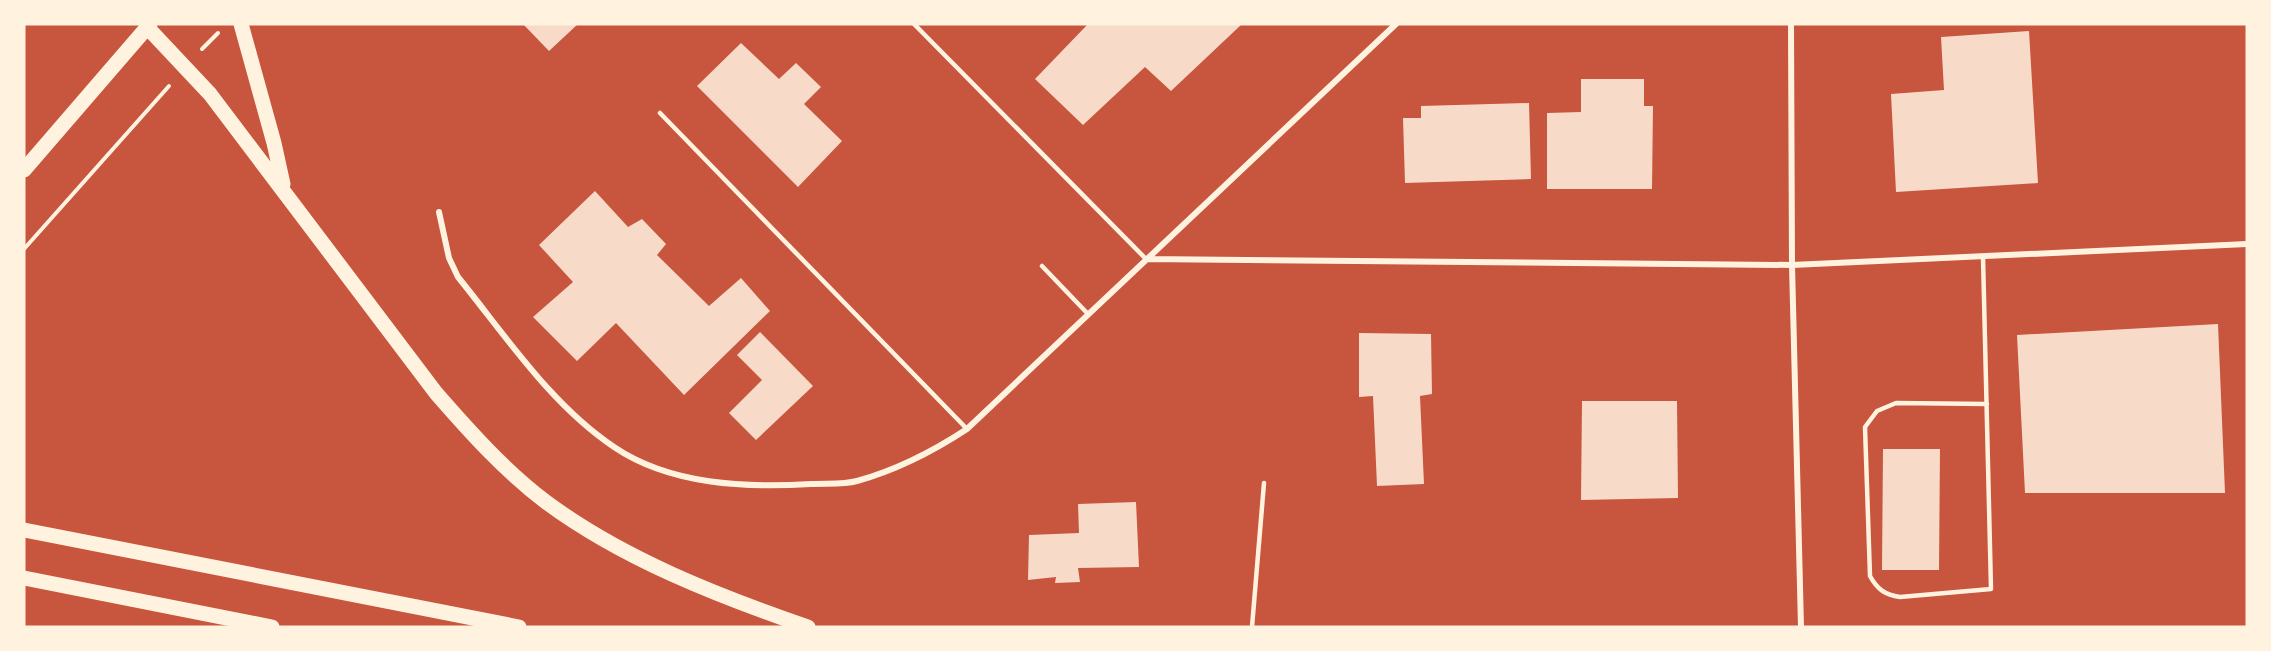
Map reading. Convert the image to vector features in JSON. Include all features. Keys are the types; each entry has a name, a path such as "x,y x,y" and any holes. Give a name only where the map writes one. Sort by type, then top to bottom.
{"main road":[{"path":"241,24 274,143 283,187"},
{"path":"24,170 148,25 187,66 283,187 419,372 477,440 519,479 560,511 613,544 676,575 808,627"},
{"path":"24,530 519,627"},
{"path":"24,579 272,627"}],"street":[{"path":"439,212 449,258 458,277 545,384 586,426 615,449 656,467 732,485 781,486 854,482 890,471 920,458 967,429 1396,24"},
{"path":"1791,24 1792,265 1801,627"},
{"path":"1146,259 1792,265 2247,244"}],"lane":[{"path":"914,24 1146,259"},
{"path":"660,113 967,429"},
{"path":"1983,257 1987,404 1991,589 1889,596 1876,587 1870,576 1864,451 1865,427 1877,411 1896,403 1987,404"},
{"path":"1042,266 1088,314"},
{"path":"1252,627 1263,483"}],"path":[{"path":"24,249 222,29"}],"building":[{"path":"523,24 578,24 549,51"},
{"path":"1088,24 1242,24 1171,91 1145,67 1083,125 1035,79"},
{"path":"2029,31 2038,183 1896,192 1891,94 1944,90 1941,37"},
{"path":"741,43 779,79 796,63 821,87 804,104 842,141 798,187 697,86"},
{"path":"1581,79 1644,79 1644,106 1653,106 1652,189 1547,189 1547,113 1581,112"},
{"path":"1529,103 1531,179 1405,183 1403,118 1421,118 1421,106"},
{"path":"595,191 628,227 642,219 666,244 657,255 709,306 741,278 770,311 684,395 616,323 577,361 533,317 573,282 539,245"},
{"path":"2218,324 2225,493 2025,493 2017,335"},
{"path":"760,332 813,386 756,440 729,413 762,380 737,355"},
{"path":"1359,333 1431,334 1432,394 1420,396 1424,484 1377,486 1373,396 1359,397"},
{"path":"1582,401 1677,401 1678,498 1581,500"},
{"path":"1883,449 1940,449 1939,570 1882,570"},
{"path":"1136,502 1139,567 1078,568 1080,582 1055,583 1056,577 1028,580 1029,535 1079,533 1078,504"}]}
